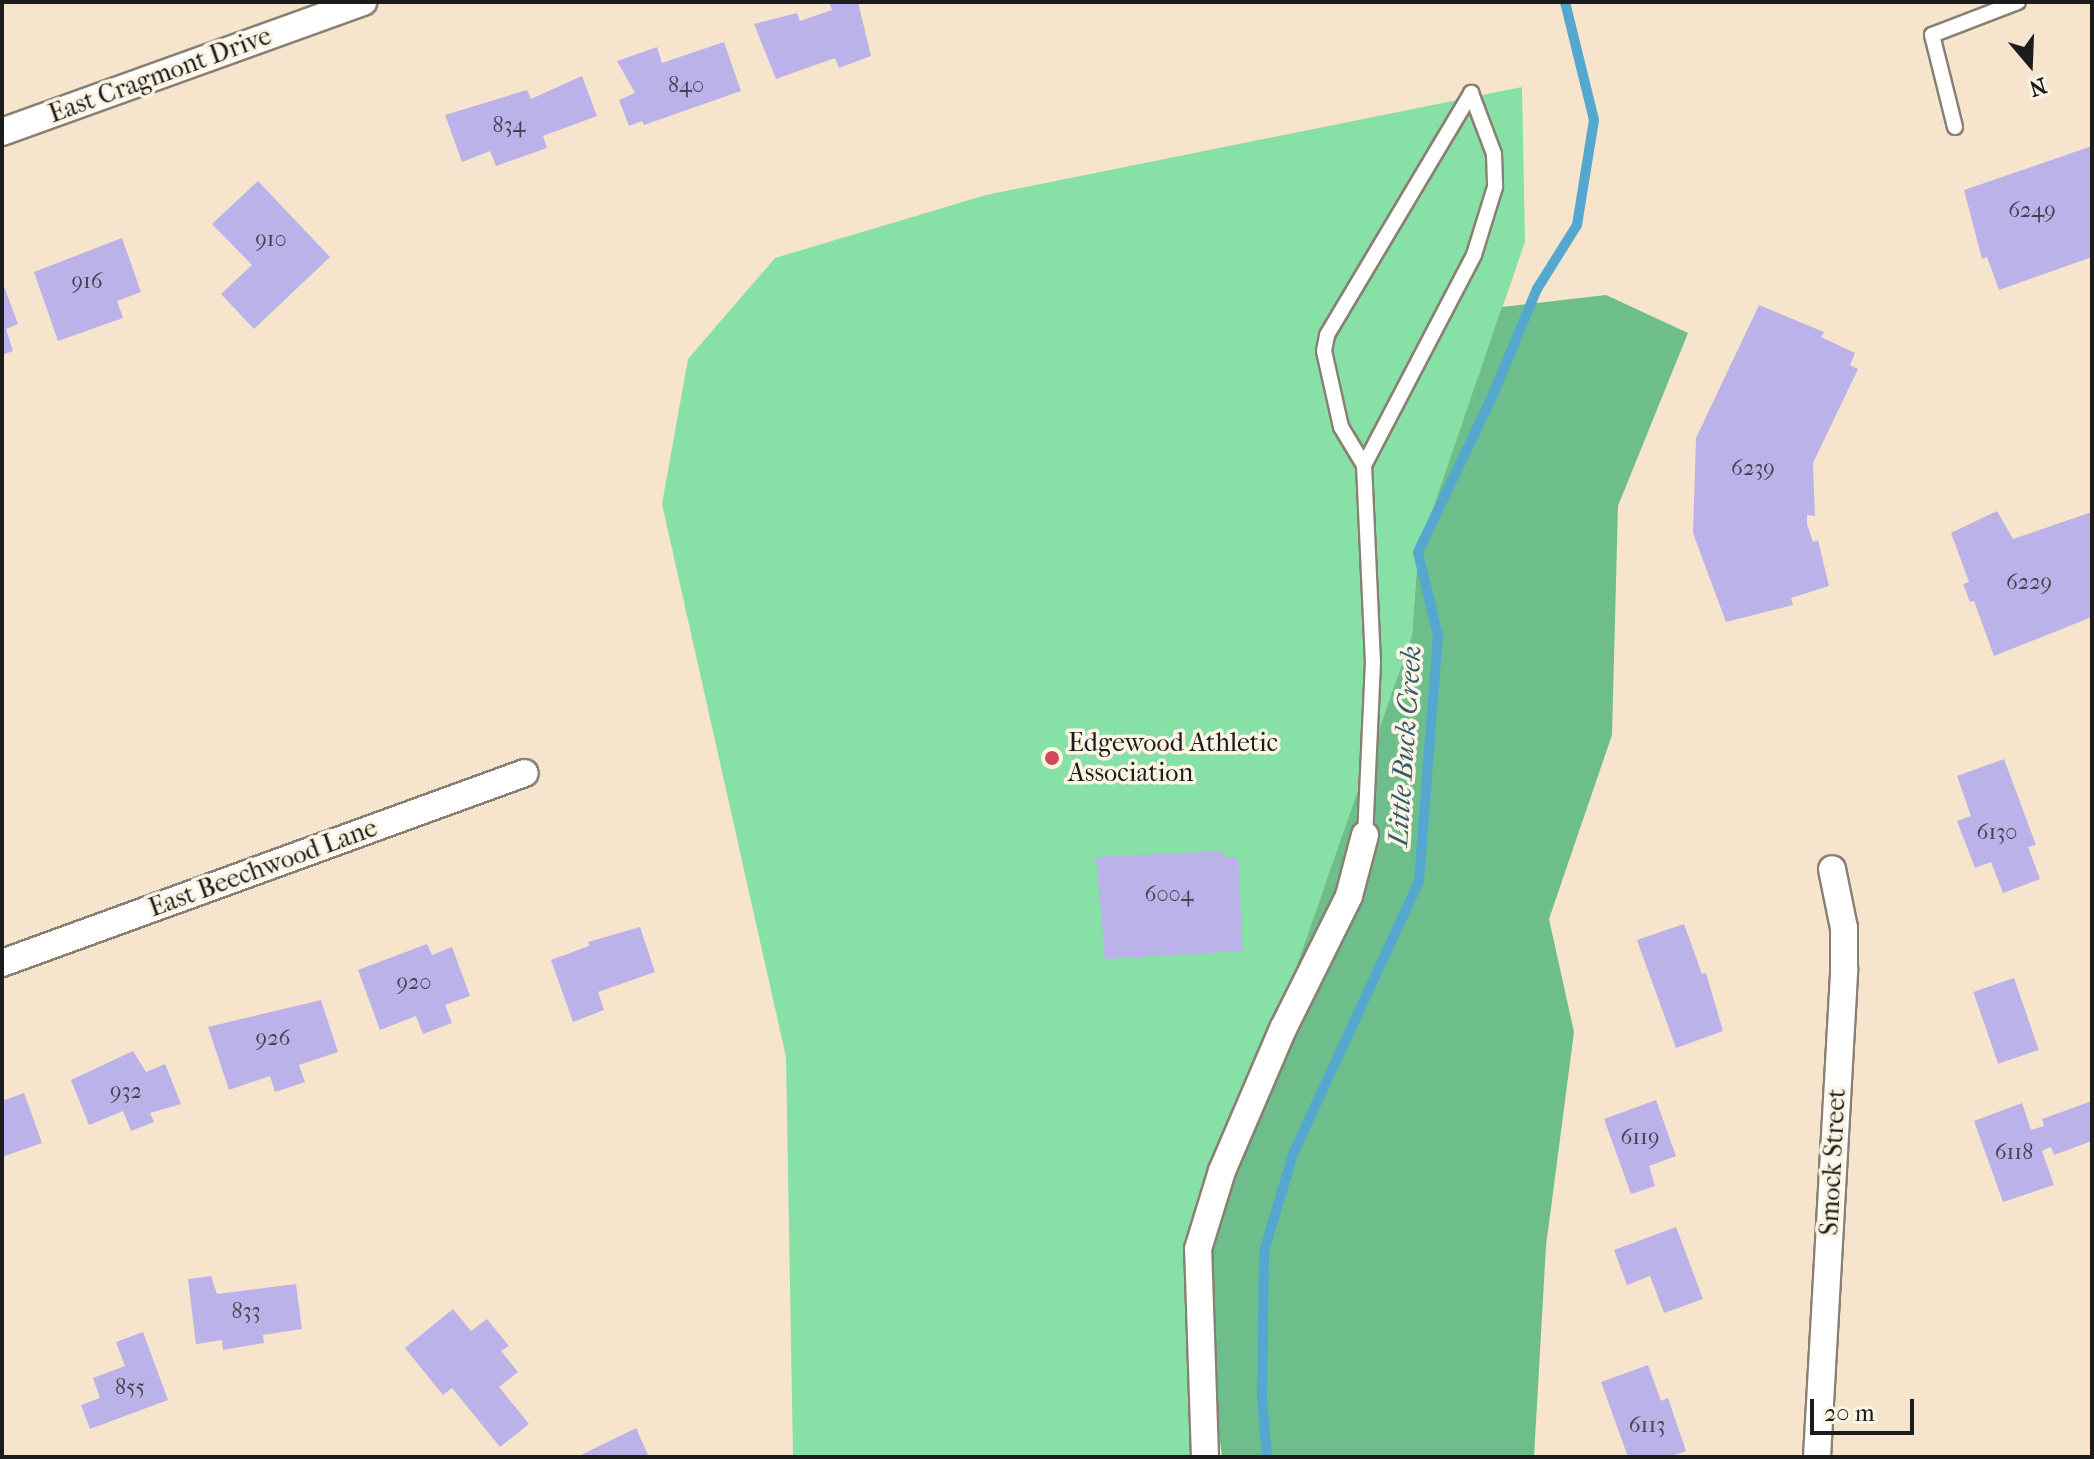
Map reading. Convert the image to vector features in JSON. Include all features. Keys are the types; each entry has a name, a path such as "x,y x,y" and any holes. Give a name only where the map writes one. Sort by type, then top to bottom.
{"street":[{"name":"East Cragmont Drive","path":"2,132 363,2"},
{"name":"East Beechwood Lane","path":"2,963 525,773"},
{"path":"1205,1457 1198,1249 1222,1171 1283,1029 1349,896 1365,835"},
{"name":"Smock Street","path":"1817,1457 1844,969 1844,928 1832,869"}],"lane":[{"path":"1955,127 1932,35 2018,2"},
{"path":"1364,465 1474,255 1495,187 1494,154 1471,93 1327,335 1324,351 1341,427 1364,465 1373,662 1365,835"}],"green space":[{"name":"Edgewood Athletic Association","path":"1522,87 1525,242 1418,552 1412,635 1198,1249 1213,1457 793,1457 786,1057 662,504 688,359 775,258 986,195"},
{"path":"1606,295 1688,333 1618,506 1612,735 1549,919 1574,1032 1546,1246 1534,1457 1222,1457 1198,1249 1412,635 1418,552 1502,307"}],"building":[{"path":"829,2 858,2 871,56 839,68 835,58 776,79 754,24 797,13 800,21 832,10"},
{"path":"724,42 741,91 644,125 642,121 629,126 619,100 635,93 617,61 657,47 662,63"},
{"path":"582,76 597,116 543,136 547,148 496,166 490,151 462,162 445,115 527,90 531,99"},
{"path":"2092,146 2092,257 1999,290 1987,257 1982,259 1964,190"},
{"path":"258,181 330,257 254,329 221,294 252,265 212,224"},
{"path":"122,238 141,292 117,301 123,318 58,341 34,272"},
{"path":"2,281 18,324 6,329 13,351 2,355"},
{"path":"1759,305 1824,332 1821,337 1855,353 1850,365 1858,369 1813,463 1815,516 1807,515 1807,524 1813,542 1818,540 1829,586 1791,598 1793,605 1726,622 1693,533 1696,438"},
{"path":"1997,511 2013,539 2092,512 2092,617 1994,656 1974,601 1970,602 1963,584 1969,582 1951,533"},
{"path":"2004,759 2036,845 2028,847 2040,879 2003,893 1991,862 1975,868 1957,821 1971,816 1957,776"},
{"path":"1223,851 1224,857 1238,857 1243,951 1105,959 1096,857"},
{"path":"1684,924 1702,974 1706,973 1723,1031 1676,1048 1637,940"},
{"path":"640,927 655,972 598,992 604,1010 573,1022 551,960 589,946 588,942"},
{"path":"427,944 432,955 452,947 470,996 445,1005 452,1023 423,1034 416,1016 380,1030 358,970"},
{"path":"2014,978 2039,1050 1998,1064 1973,992"},
{"path":"321,1000 338,1052 299,1065 305,1082 275,1092 270,1076 229,1090 208,1027"},
{"path":"133,1051 146,1072 165,1064 181,1104 150,1113 154,1122 131,1131 123,1111 89,1125 71,1080"},
{"path":"24,1093 42,1143 2,1157 2,1101"},
{"path":"1656,1100 1676,1156 1649,1166 1655,1186 1631,1194 1604,1119"},
{"path":"2092,1101 2092,1141 2054,1155 2051,1147 2042,1151 2054,1185 2003,1202 1974,1121 2022,1103 2031,1130 2044,1126 2042,1119"},
{"path":"1676,1227 1703,1299 1664,1313 1650,1276 1627,1285 1614,1250"},
{"path":"211,1276 217,1294 296,1284 302,1329 263,1335 264,1343 223,1350 222,1340 196,1344 188,1279"},
{"path":"453,1309 471,1331 487,1319 509,1346 501,1351 518,1372 499,1387 529,1424 500,1447 452,1388 443,1395 405,1348"},
{"path":"143,1332 168,1400 90,1429 81,1405 100,1398 93,1378 125,1366 116,1342"},
{"path":"1648,1365 1661,1401 1668,1398 1686,1451 1669,1457 1628,1457 1601,1382"},
{"path":"636,1428 649,1457 577,1457"}],"waterway":[{"name":"Little Buck Creek","path":"1267,1457 1262,1398 1264,1252 1293,1154 1419,881 1438,636 1418,552 1492,397 1537,289 1577,225 1594,120 1565,2"}],"place":[{"name":"Edgewood Athletic Association","path":"1052,758"}]}
